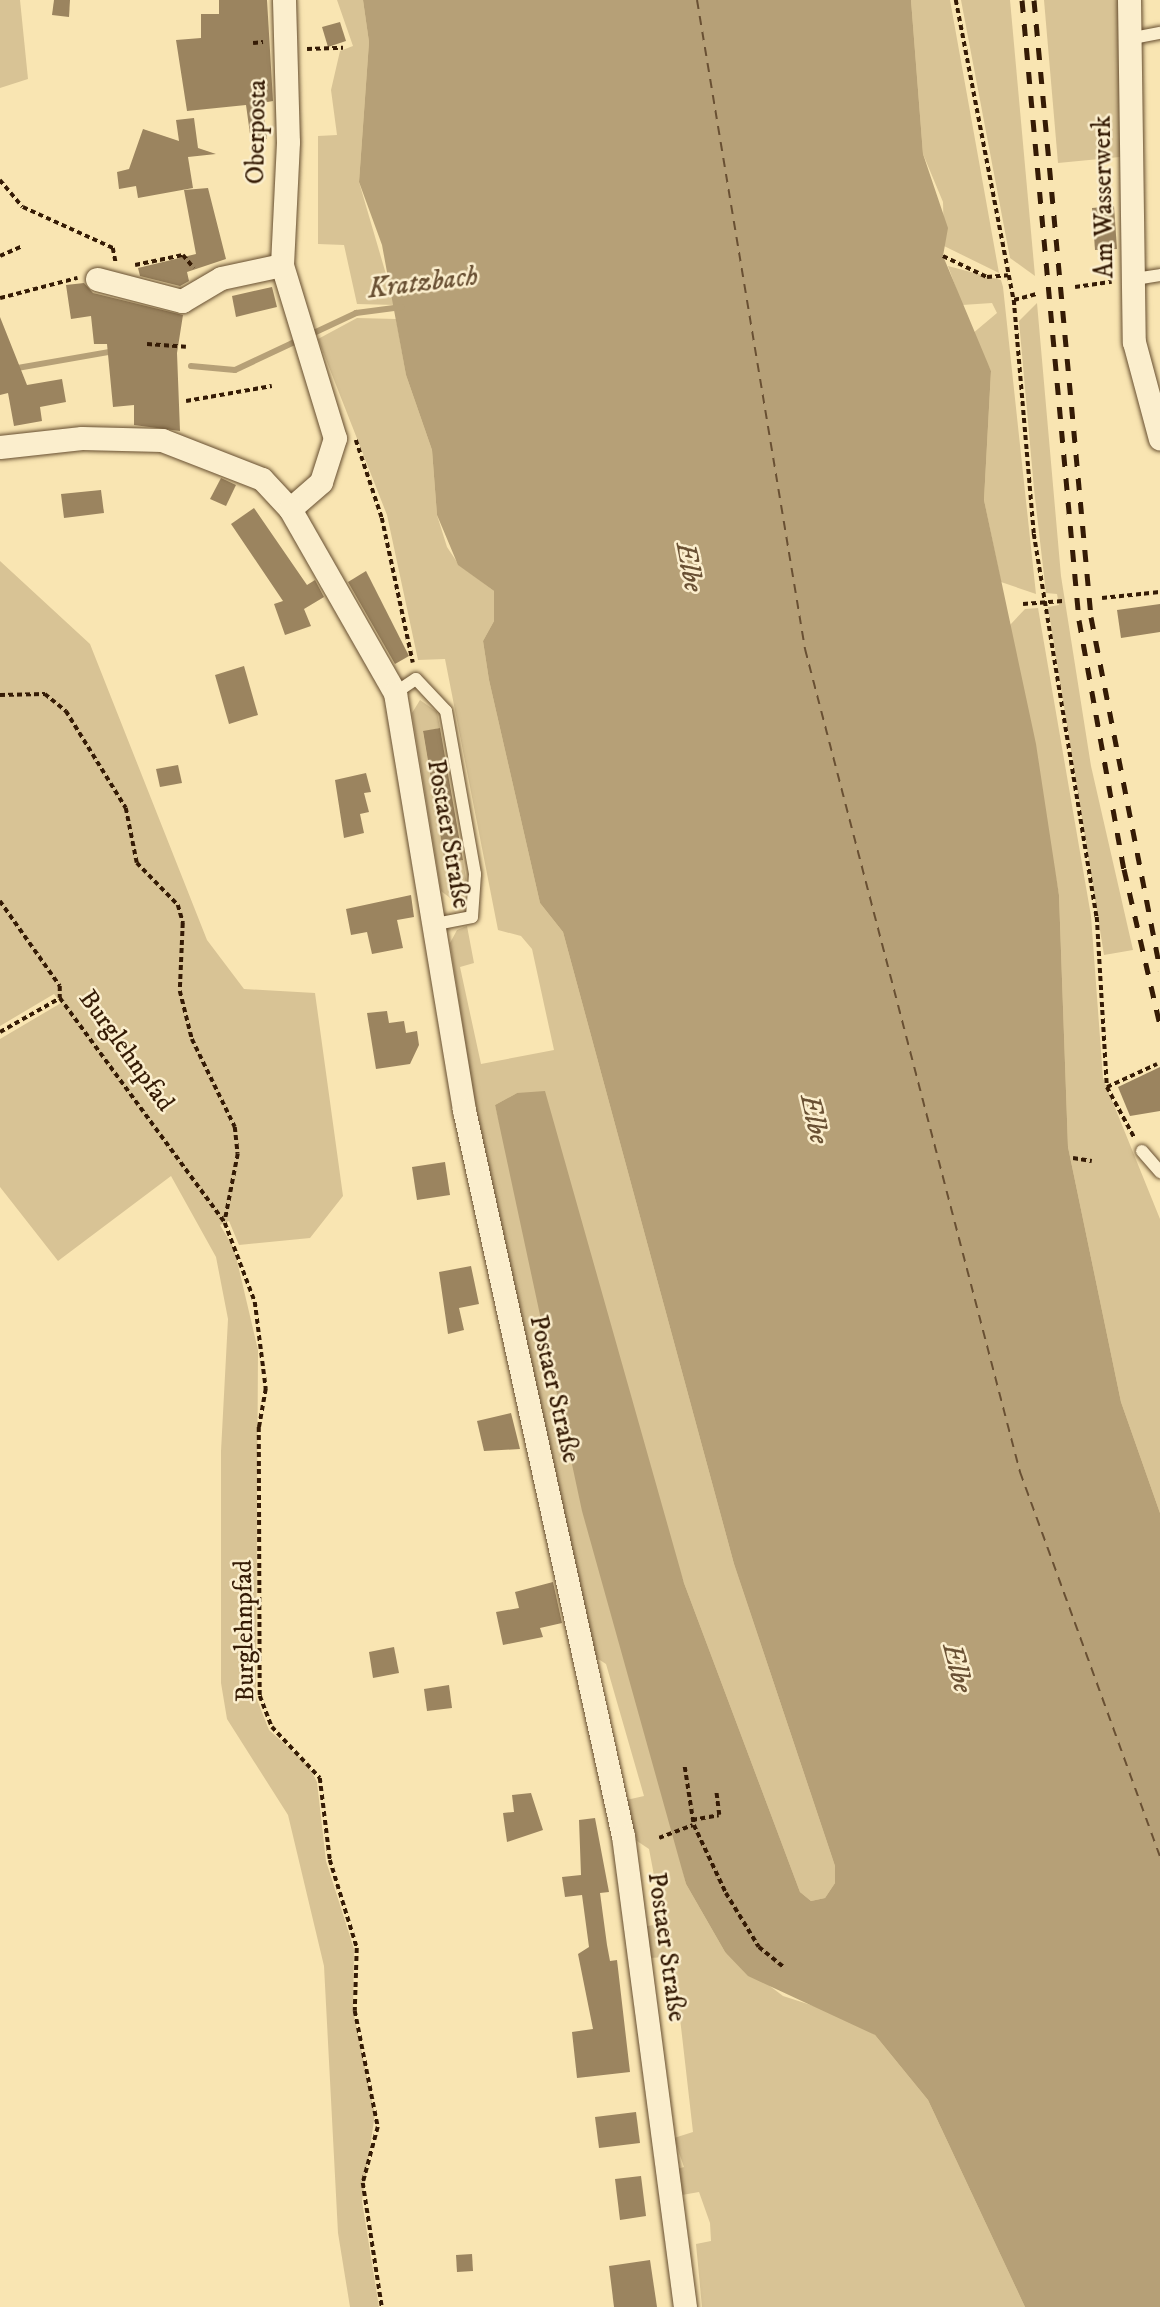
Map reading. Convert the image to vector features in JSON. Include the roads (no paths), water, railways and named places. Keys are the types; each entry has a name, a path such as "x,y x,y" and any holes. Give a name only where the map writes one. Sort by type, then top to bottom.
{"street":[{"name":"Oberposta","path":"284,0 286,50 282,265 335,438 321,482 290,509"},
{"name":"Am Wasserwerk","path":"1129,0 1134,342 1143,392 1160,439"},
{"path":"107,282 156,298 194,296 222,278 282,265"},
{"name":"Postaer Straße","path":"0,447 121,436 188,446 261,480 290,509 395,693 478,1182 623,1836 685,2307"}],"lane":[{"path":"1128,38 1160,33"},
{"path":"1135,279 1160,275"},
{"path":"395,693 416,678 446,711 475,874 472,917 435,924"},
{"path":"1142,1151 1160,1172"}],"water":[{"name":"Elbe","path":"363,0 911,0 923,154 948,228 943,256 991,371 984,500 1036,744 1059,895 1068,1147 1121,1402 1160,1513 1160,2307 1025,2307 928,2100 875,2035 748,1976 725,1952 686,1884 582,1511 495,1105 517,1093 545,1091 684,1583 800,1892 811,1901 825,1898 835,1883 835,1866 734,1564 563,932 540,903 489,680 483,641 494,621 494,591 458,565 437,515 432,450 406,375 382,245 359,182 369,42"}],"waterway":[{"name":"Kratzbach","path":"191,366 235,370 356,313 402,307"},
{"name":"Kratzbach","path":"0,371 115,351"}],"railway":[{"path":"1022,0 1079,620 1124,869 1160,1025"},
{"path":"1034,0 1091,617 1160,970"}]}
